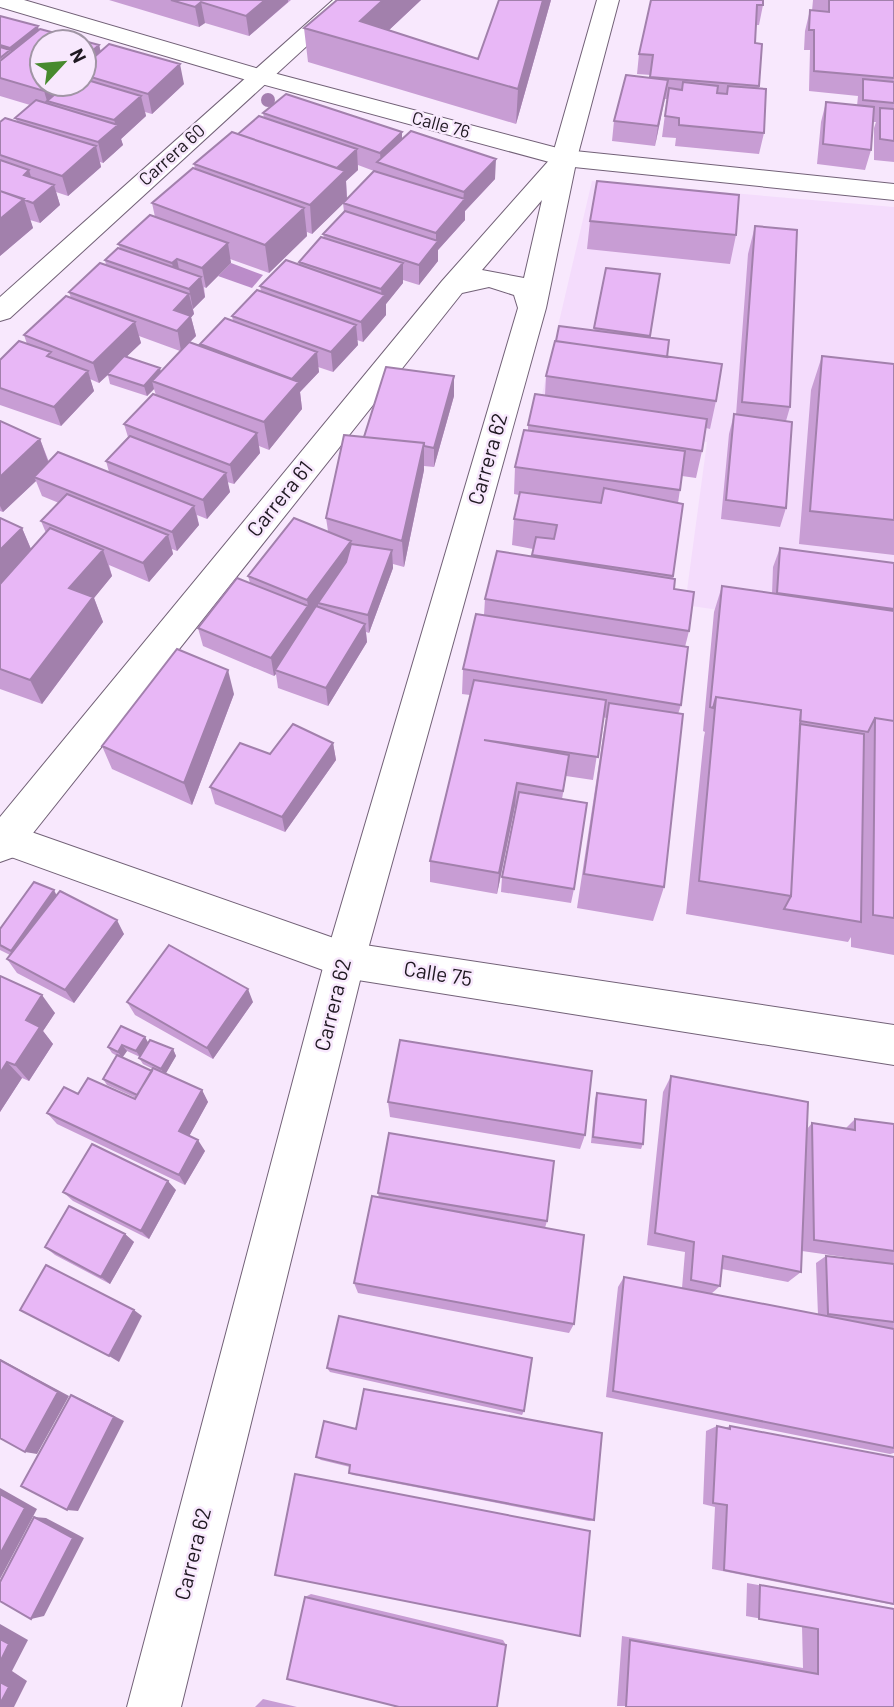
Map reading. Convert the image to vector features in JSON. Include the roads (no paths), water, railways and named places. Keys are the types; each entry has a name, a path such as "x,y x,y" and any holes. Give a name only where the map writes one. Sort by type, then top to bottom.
{"street":[{"name":"Calle 76","path":"0,0 258,76 564,158 894,192"},
{"name":"Carrera 60","path":"0,312 258,76 346,0"},
{"name":"Carrera 62","path":"154,1707 345,960 532,308 564,158 608,0"},
{"name":"Carrera 61","path":"1,840 452,287 564,158"},
{"path":"452,287 475,276 504,278 526,289 532,308"},
{"name":"Calle 75","path":"1,840 345,960 894,1045"}]}
